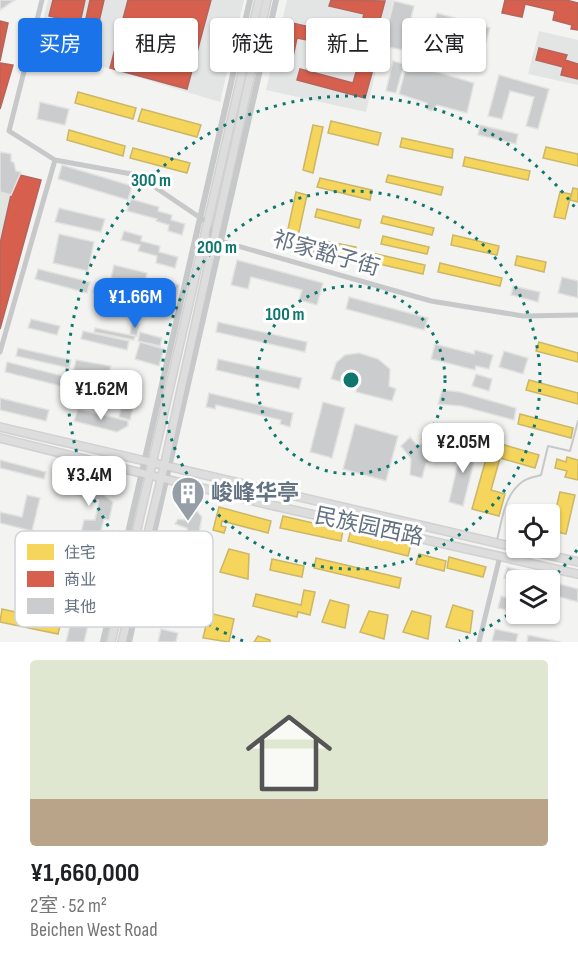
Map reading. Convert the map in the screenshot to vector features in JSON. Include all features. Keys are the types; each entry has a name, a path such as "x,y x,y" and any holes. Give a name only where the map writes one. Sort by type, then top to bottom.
{"main road":[{"path":"265,0 276,1"},
{"path":"134,531 265,0"},
{"path":"150,531 167,467 217,239 265,0"},
{"name":"民族园西路","path":"0,427 578,562"},
{"name":"民族园西路","path":"0,438 164,479 578,574"},
{"path":"111,642 114,627"},
{"path":"122,642 125,627"}],"street":[{"path":"42,0 9,131 55,160 137,175 201,218 208,224 217,239"},
{"path":"150,463 201,218 250,0"},
{"path":"217,239 276,1"},
{"path":"0,352 55,160"},
{"name":"祁家豁子街","path":"217,239 431,301 523,316 578,315"},
{"path":"153,531 164,479"},
{"path":"479,642 501,556"},
{"path":"103,642 108,627"},
{"path":"129,642 132,627"}],"lane":[{"path":"496,543 506,503 512,494 523,481 541,475 548,446 570,451 578,421"}],"shaded area":[{"path":"48,0 244,0 240,18 210,18 210,72 227,72 220,102 120,72 198,72 198,18 114,18 114,70 102,67 102,18 44,18"},
{"path":"287,0 393,0 389,18 306,18 306,72 376,72 366,112 266,90 270,72 294,72 294,18 283,18"},
{"path":"539,31 578,40 578,85 528,74"},
{"path":"0,192 11,195 0,244"}],"building: 住宅":[{"path":"78,92 136,108 133,119 75,103"},
{"path":"142,109 201,125 197,137 138,121"},
{"path":"331,121 381,133 378,145 328,133"},
{"path":"313,125 323,127 313,173 303,170"},
{"path":"69,130 125,146 123,156 67,140"},
{"path":"402,138 453,149 452,158 400,147"},
{"path":"546,147 578,154 578,166 543,158"},
{"path":"133,148 190,163 187,173 130,158"},
{"path":"465,157 530,171 528,180 463,166"},
{"path":"388,175 443,187 441,195 386,182"},
{"path":"320,178 372,190 370,200 317,187"},
{"path":"573,188 578,189 578,202 570,200"},
{"path":"296,192 307,195 297,241 286,238"},
{"path":"560,192 571,194 565,219 554,217"},
{"path":"317,209 361,220 359,228 315,217"},
{"path":"383,216 434,228 432,235 381,223"},
{"path":"453,235 499,246 497,255 451,245"},
{"path":"383,236 429,247 427,254 381,244"},
{"path":"310,238 356,247 354,261 308,251"},
{"path":"372,253 425,265 423,274 370,262"},
{"path":"517,256 546,262 544,272 515,265"},
{"path":"440,263 502,278 500,286 438,272"},
{"path":"539,342 578,353 578,362 536,351"},
{"path":"529,380 578,393 578,404 526,390"},
{"path":"520,414 573,428 571,438 518,424"},
{"path":"491,441 539,455 535,468 500,458 491,490 505,494 499,516 472,509"},
{"path":"567,457 578,460 578,480 565,477 567,471 555,468 557,459 566,462"},
{"path":"560,492 575,495 566,534 560,533 560,504 557,504"},
{"path":"219,507 271,521 268,533 222,521 221,526 226,527 224,533 213,530"},
{"path":"283,516 343,530 341,541 280,528"},
{"path":"351,530 411,544 408,556 348,541"},
{"path":"229,549 249,554 248,579 220,572"},
{"path":"419,554 446,561 444,571 416,564"},
{"path":"449,557 486,567 483,577 447,568"},
{"path":"316,558 401,578 399,588 314,568"},
{"path":"272,559 304,566 302,577 270,570"},
{"path":"304,590 315,592 310,615 298,612 297,617 253,606 256,594 301,605"},
{"path":"330,600 349,605 345,628 322,622"},
{"path":"453,605 473,611 470,633 446,627"},
{"path":"2,609 15,612 15,625 0,622"},
{"path":"369,611 388,615 384,639 360,632"},
{"path":"412,611 431,616 428,639 403,632"},
{"path":"213,614 234,619 229,642 203,638 206,627 213,627"},
{"path":"24,627 60,627 58,634"},
{"path":"258,636 270,640 270,642 254,642"}],"building: 商业":[{"path":"53,0 85,0 81,18 49,16"},
{"path":"90,0 104,0 100,18 86,18"},
{"path":"128,0 211,0 198,48 198,18 123,18"},
{"path":"331,0 385,1 380,18 363,18 364,14 329,6"},
{"path":"505,0 566,0 578,3 578,30 571,29 572,25 553,20 555,11 525,4 522,17 502,13"},
{"path":"0,21 8,23 0,61"},
{"path":"294,23 306,26 306,40 297,38 294,52"},
{"path":"539,48 567,55 565,60 578,64 578,79 561,75 563,67 536,60"},
{"path":"114,53 114,69 110,68"},
{"path":"0,63 13,65 0,109"},
{"path":"300,69 353,83 356,72 372,72 365,98 297,80"},
{"path":"125,72 192,72 187,89"},
{"path":"20,175 41,180 0,329 0,244 11,195"}],"building: 其他":[{"path":"0,0 15,0 0,10"},
{"path":"394,1 414,6 411,18 402,18 402,50 390,47 390,18"},
{"path":"437,13 455,18 435,18"},
{"path":"486,27 490,28 486,41"},
{"path":"393,61 402,63 396,93 386,91"},
{"path":"405,72 437,72 474,83 467,113 437,105 431,111 427,109 427,103 399,94"},
{"path":"499,75 549,89 538,129 526,126 534,97 510,91 502,119 488,116"},
{"path":"40,102 69,109 65,125 37,119"},
{"path":"480,125 518,134 516,144 478,135"},
{"path":"0,152 11,154 11,161 16,171 21,172 11,195 0,192"},
{"path":"62,165 132,186 128,200 58,179"},
{"path":"131,199 159,207 158,211 172,215 171,220 185,224 182,235 168,231 169,225 156,221 157,219 127,211"},
{"path":"59,208 105,219 101,232 55,222"},
{"path":"124,231 142,236 141,241 160,246 159,252 178,257 175,268 156,263 157,256 138,251 140,245 121,240"},
{"path":"59,234 94,242 88,271 53,263"},
{"path":"237,260 323,283 317,305 299,300 302,290 251,277 248,289 231,285"},
{"path":"114,265 147,273 144,285 111,278"},
{"path":"38,269 90,282 87,293 35,279"},
{"path":"562,277 578,281 578,298 558,293"},
{"path":"158,279 179,285 176,296 155,290"},
{"path":"96,283 167,300 165,309 93,292"},
{"path":"513,286 540,292 538,302 511,295"},
{"path":"349,297 428,318 424,330 346,309"},
{"path":"31,319 60,326 57,335 28,328"},
{"path":"218,322 307,342 305,352 216,332"},
{"path":"132,323 139,324 137,336 130,334"},
{"path":"95,328 135,336 134,340 94,332"},
{"path":"83,331 129,341 127,350 81,339"},
{"path":"140,332 162,338 160,346 138,341"},
{"path":"140,342 164,349 159,366 135,359"},
{"path":"435,344 474,354 475,350 493,355 489,369 476,366 475,370 431,359"},
{"path":"18,348 71,360 69,368 16,356"},
{"path":"504,351 528,358 523,374 499,367"},
{"path":"359,353 378,359 390,369 389,386 396,389 392,401 356,392 357,386 331,379 336,363 345,355"},
{"path":"218,359 302,378 299,389 216,370"},
{"path":"76,360 111,366 106,384 98,382 99,379 73,373"},
{"path":"7,362 67,377 65,387 5,372"},
{"path":"476,374 492,379 489,391 472,386"},
{"path":"133,377 139,383 130,420 119,417 128,379 132,380"},
{"path":"442,390 460,392 516,408 514,420 461,406 438,404"},
{"path":"209,393 293,413 290,427 280,424 281,420 216,405 215,409 206,407"},
{"path":"0,398 49,410 46,421 0,410"},
{"path":"323,402 345,408 332,458 310,452"},
{"path":"78,409 128,421 128,426 117,432 74,421"},
{"path":"355,424 398,436 386,481 343,469"},
{"path":"410,437 417,445 422,444 425,448 437,445 441,459 426,463 422,478 410,475 411,459 401,446"},
{"path":"463,442 478,446 463,506 449,502"},
{"path":"0,460 46,472 44,479 0,468"},
{"path":"59,476 103,486 105,496 113,502 109,520 104,519 101,531 82,531 84,520 95,520 99,500 56,490"},
{"path":"27,495 40,498 32,531 0,523 0,512 22,517"},
{"name":"峻峰华亭","path":"195,509 202,517 199,531 187,531 187,528 175,524 178,519 184,520 188,511"},
{"path":"560,584 578,589 578,602 560,597"},
{"path":"501,596 506,597 506,610 498,608"},
{"path":"70,627 88,627 84,642 66,642"},
{"path":"161,629 178,633 176,642 158,642"},
{"path":"495,629 518,634 516,642 492,641"},
{"path":"528,635 561,642 527,642"}],"place":[{"name":"峻峰华亭","path":"188,522"}]}
